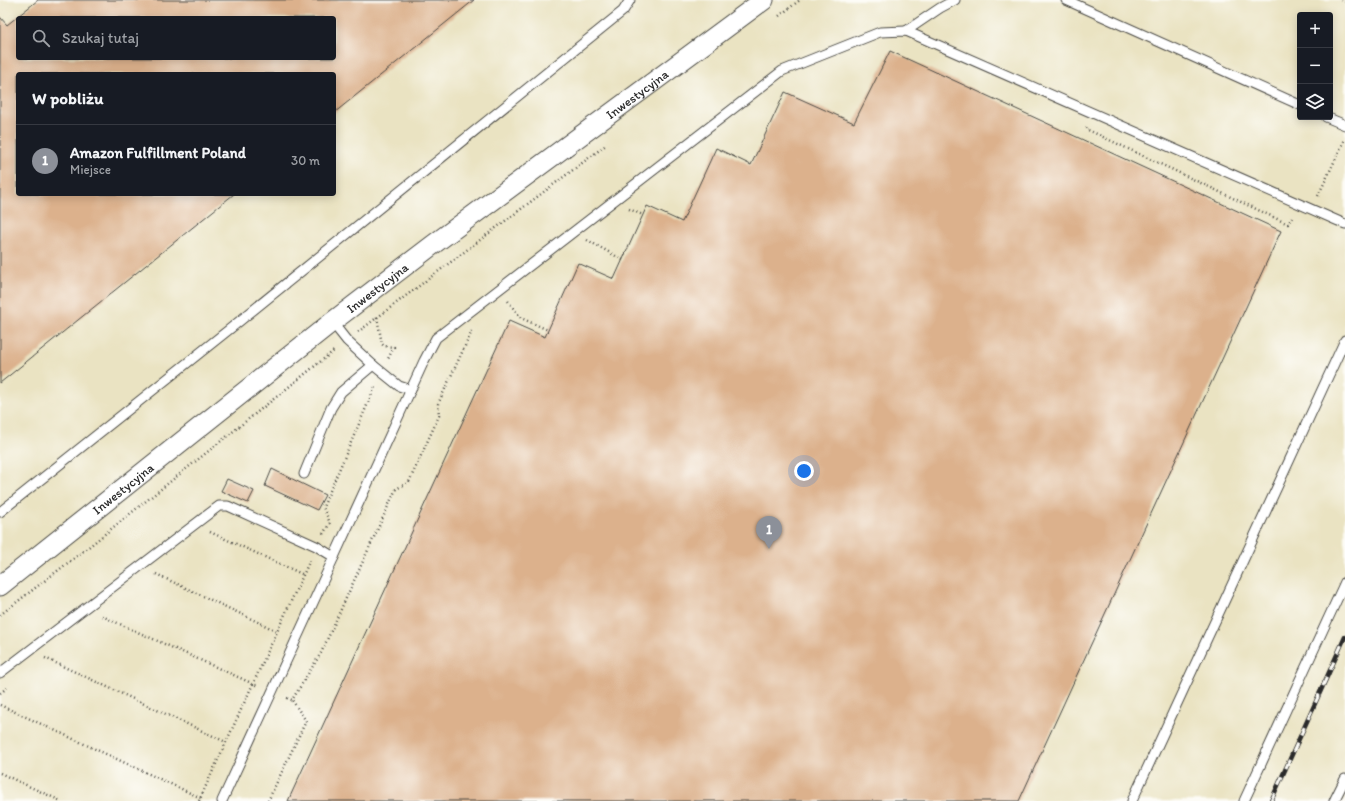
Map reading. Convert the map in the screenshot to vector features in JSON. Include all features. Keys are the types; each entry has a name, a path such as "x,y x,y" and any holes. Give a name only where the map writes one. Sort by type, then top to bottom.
{"street":[{"name":"Inwestycyjna","path":"0,586 332,322 440,239 764,0"}],"lane":[{"path":"0,512 225,333 617,16 623,11 630,0"},
{"path":"906,31 940,8 955,0"},
{"path":"1066,0 1297,104"},
{"path":"222,801 436,338 782,71 880,32 906,31 1345,224"},
{"path":"1332,120 1345,126"},
{"path":"332,322 347,341 373,365 399,386 411,390"},
{"path":"1132,801 1345,340"},
{"path":"304,474 331,408 340,392 373,365"},
{"path":"0,673 219,506 228,506 316,546 334,557"},
{"path":"1244,801 1345,582"},
{"path":"1334,801 1345,779"}],"path":[{"path":"776,18 800,0"},
{"path":"1341,0 1345,2"},
{"path":"0,615 86,549 377,317 610,142"},
{"path":"586,240 623,260"},
{"path":"508,301 521,318 548,330"},
{"path":"0,705 200,800 302,574 316,546 330,523 323,507 394,347 384,346 382,344 377,317"},
{"path":"209,532 302,574"},
{"path":"156,574 277,632"},
{"path":"45,658 226,742"},
{"path":"268,801 306,721 292,700"},
{"path":"0,773 61,801"}],"building":[{"path":"38,0 474,0 336,111 336,72 16,72 16,196 232,196 0,383 0,17 7,25 16,18 16,60 336,60 336,16 18,16"},
{"path":"890,51 1281,231 1019,801 288,801 509,321 545,337 578,263 614,279 647,206 682,222 716,148 751,165 785,92 854,123"},
{"path":"272,469 325,495 317,510 265,486"},
{"path":"227,479 254,491 248,503 221,491"}],"railway":[{"path":"1271,801 1345,637"}],"place":[{"name":"Amazon Fulfillment Poland","path":"769,549"}]}
